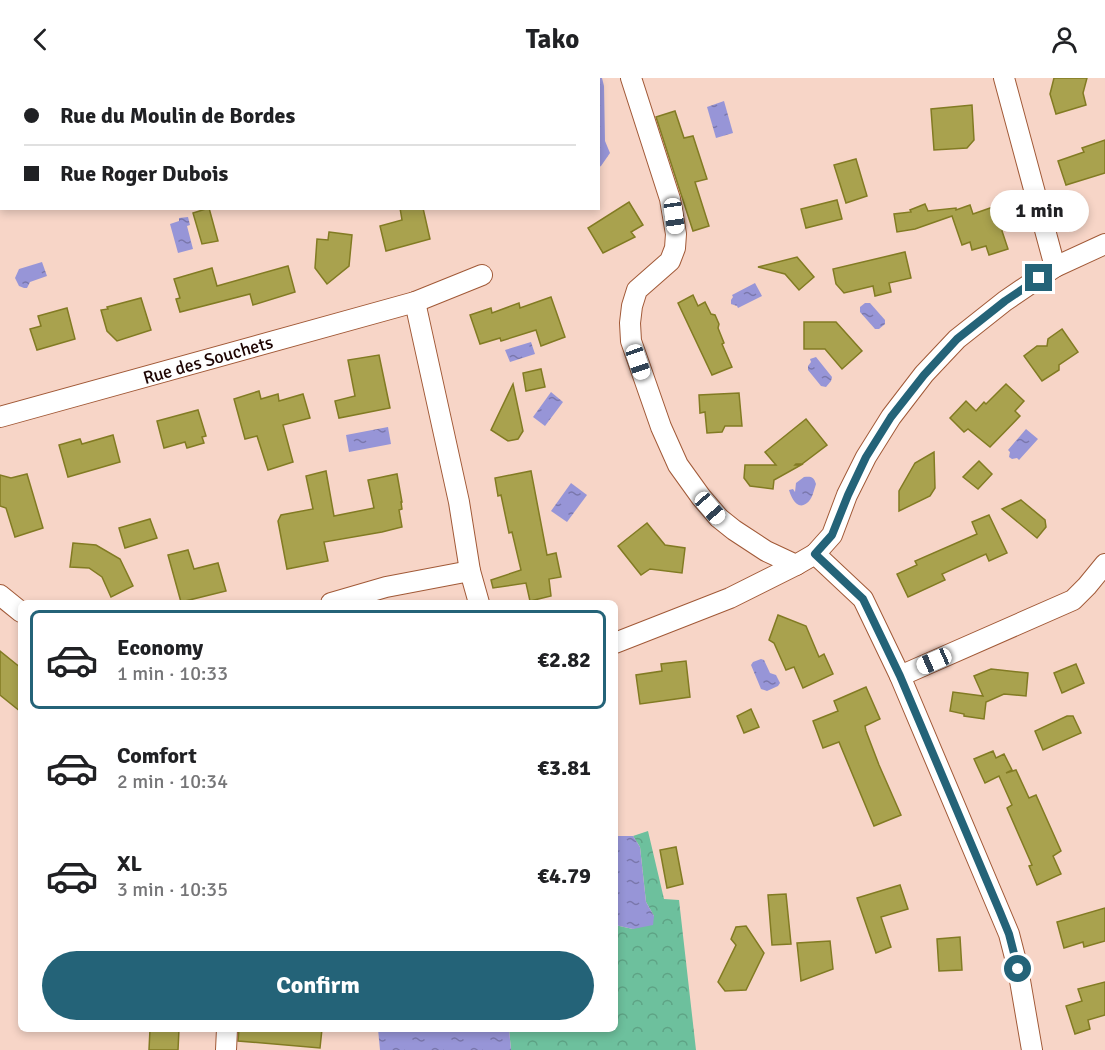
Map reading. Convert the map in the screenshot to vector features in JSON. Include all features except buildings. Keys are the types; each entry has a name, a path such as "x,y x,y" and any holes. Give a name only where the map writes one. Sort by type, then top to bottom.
{"street":[{"path":"631,78 670,200 676,234 675,248 670,261 637,290 631,314 631,340 660,427 678,465 719,518 766,551 796,565"},
{"path":"1004,78 1055,267"},
{"path":"618,642 730,598 815,554 832,535 866,457 891,417 924,375 957,339 1005,301 1055,267 1105,244"},
{"name":"Rue des Souchets","path":"0,417 415,302 482,275"},
{"path":"415,302 459,502 470,571 478,600"},
{"path":"815,554 863,599 900,676 1009,934 1018,969 1032,1050"},
{"path":"900,676 1073,600 1105,564"},
{"path":"341,600 386,587 470,571"},
{"path":"0,596 18,610"},
{"path":"226,1050 227,1032"}],"green space":[{"path":"648,831 664,899 679,900 696,1050 511,1050 509,1032 618,1032 618,926 633,929 654,916 646,902 640,847 633,836"}],"water":[{"path":"600,78 602,78 605,141 610,153 601,166"},
{"path":"724,101 733,133 716,138 707,107"},
{"path":"188,217 190,225 187,226 193,249 178,253 170,224 179,221 179,218"},
{"path":"42,262 47,276 30,282 27,288 19,286 15,278 19,269"},
{"path":"755,283 762,296 738,308 731,304 732,295"},
{"path":"865,303 870,303 885,320 885,324 879,329 875,329 860,312 860,307"},
{"path":"531,342 535,354 510,362 505,350"},
{"path":"816,357 832,377 826,387 821,386 808,370 810,359"},
{"path":"551,392 563,402 545,426 533,417"},
{"path":"388,427 391,444 349,452 346,435"},
{"path":"1026,429 1038,439 1019,460 1012,459 1009,457 1008,450"},
{"path":"804,477 812,478 816,484 810,500 800,505 795,502 789,490 793,489 795,492 796,483"},
{"path":"571,483 587,495 567,522 551,511"},
{"path":"761,659 764,660 770,673 776,675 780,683 767,691 761,689 751,665"},
{"path":"618,836 633,836 640,847 646,902 654,916 653,925 633,929 618,926"},
{"path":"378,1032 509,1032 511,1050 380,1050"}],"route":[{"path":"1018,969 1009,934 1000,912 900,676 863,599 815,554 832,535 866,457 891,417 924,375 957,339 1005,301 1039,278"}]}
